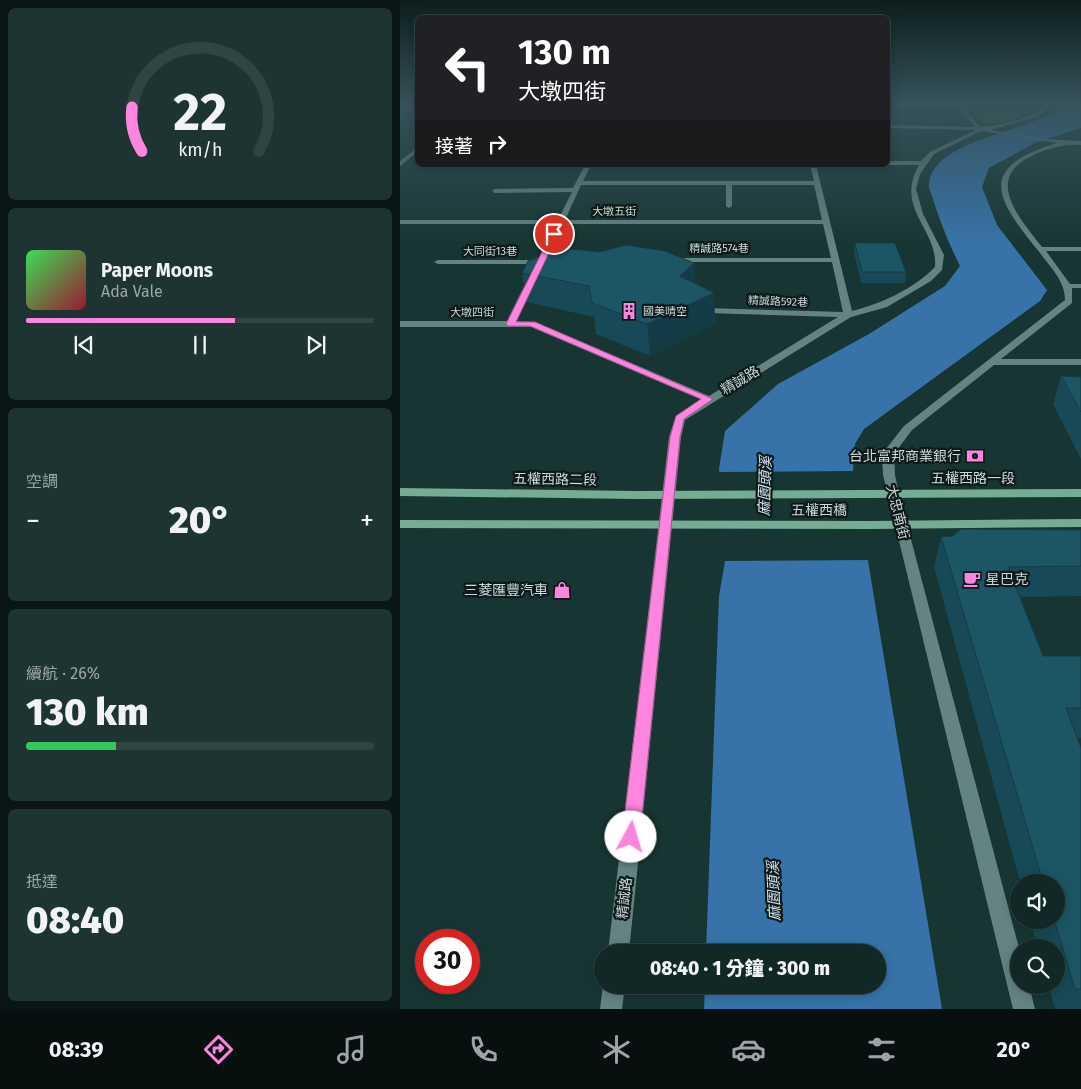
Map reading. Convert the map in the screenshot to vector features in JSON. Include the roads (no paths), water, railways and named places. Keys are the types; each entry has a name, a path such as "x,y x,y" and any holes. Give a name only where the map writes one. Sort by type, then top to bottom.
{"main road":[{"name":"五權西路二段","path":"400,492 709,494"},
{"name":"五權西路一段","path":"864,493 1081,493"},
{"name":"五權西橋","path":"709,494 864,493"},
{"path":"901,524 1081,523"},
{"path":"400,524 666,525"},
{"name":"五權西橋","path":"666,525 901,524"}],"street":[{"path":"401,162 415,151"},
{"path":"814,167 848,315 884,305 928,279 939,268 940,255 920,214 913,189 923,163 935,151"},
{"path":"1039,151 1022,159 1007,170 1004,180 1004,192 1016,216 1067,286 1081,286"},
{"path":"401,162 415,161"},
{"path":"890,162 923,163"},
{"path":"510,324 587,167"},
{"path":"729,183 729,206"},
{"path":"495,191 729,183 818,183"},
{"name":"大墩五街","path":"400,222 827,222"},
{"path":"1041,249 1081,249"},
{"path":"542,261 552,260"},
{"name":"精誠路574巷","path":"660,260 836,260"},
{"name":"大同街13巷","path":"438,262 542,261"},
{"name":"大忠南街","path":"1024,1009 893,494 889,475 888,454 908,428 1070,301 1067,286"},
{"name":"精誠路592巷","path":"706,310 848,315"},
{"name":"精誠路","path":"619,944 675,437 680,418 708,399 848,315"},
{"name":"大墩四街","path":"400,324 532,324 708,399"},
{"path":"994,362 1081,362"},
{"path":"611,1009 613,994"}],"water":[{"name":"麻園頭溪","path":"957,151 1020,151 989,168 982,187 997,225 1047,290 1040,301 864,429 855,444 853,470 942,1009 704,1009 705,994 886,994 886,944 706,944 719,596 725,561 724,519 719,469 725,431 778,384 869,334 945,286 960,266 945,233 929,187 935,168 948,156"}],"place":[{"name":"國美晴空","path":"629,311"},
{"name":"台北富邦商業銀行","path":"975,456"},
{"name":"星巴克","path":"972,579"},
{"name":"三菱匯豐汽車","path":"562,590"}]}
